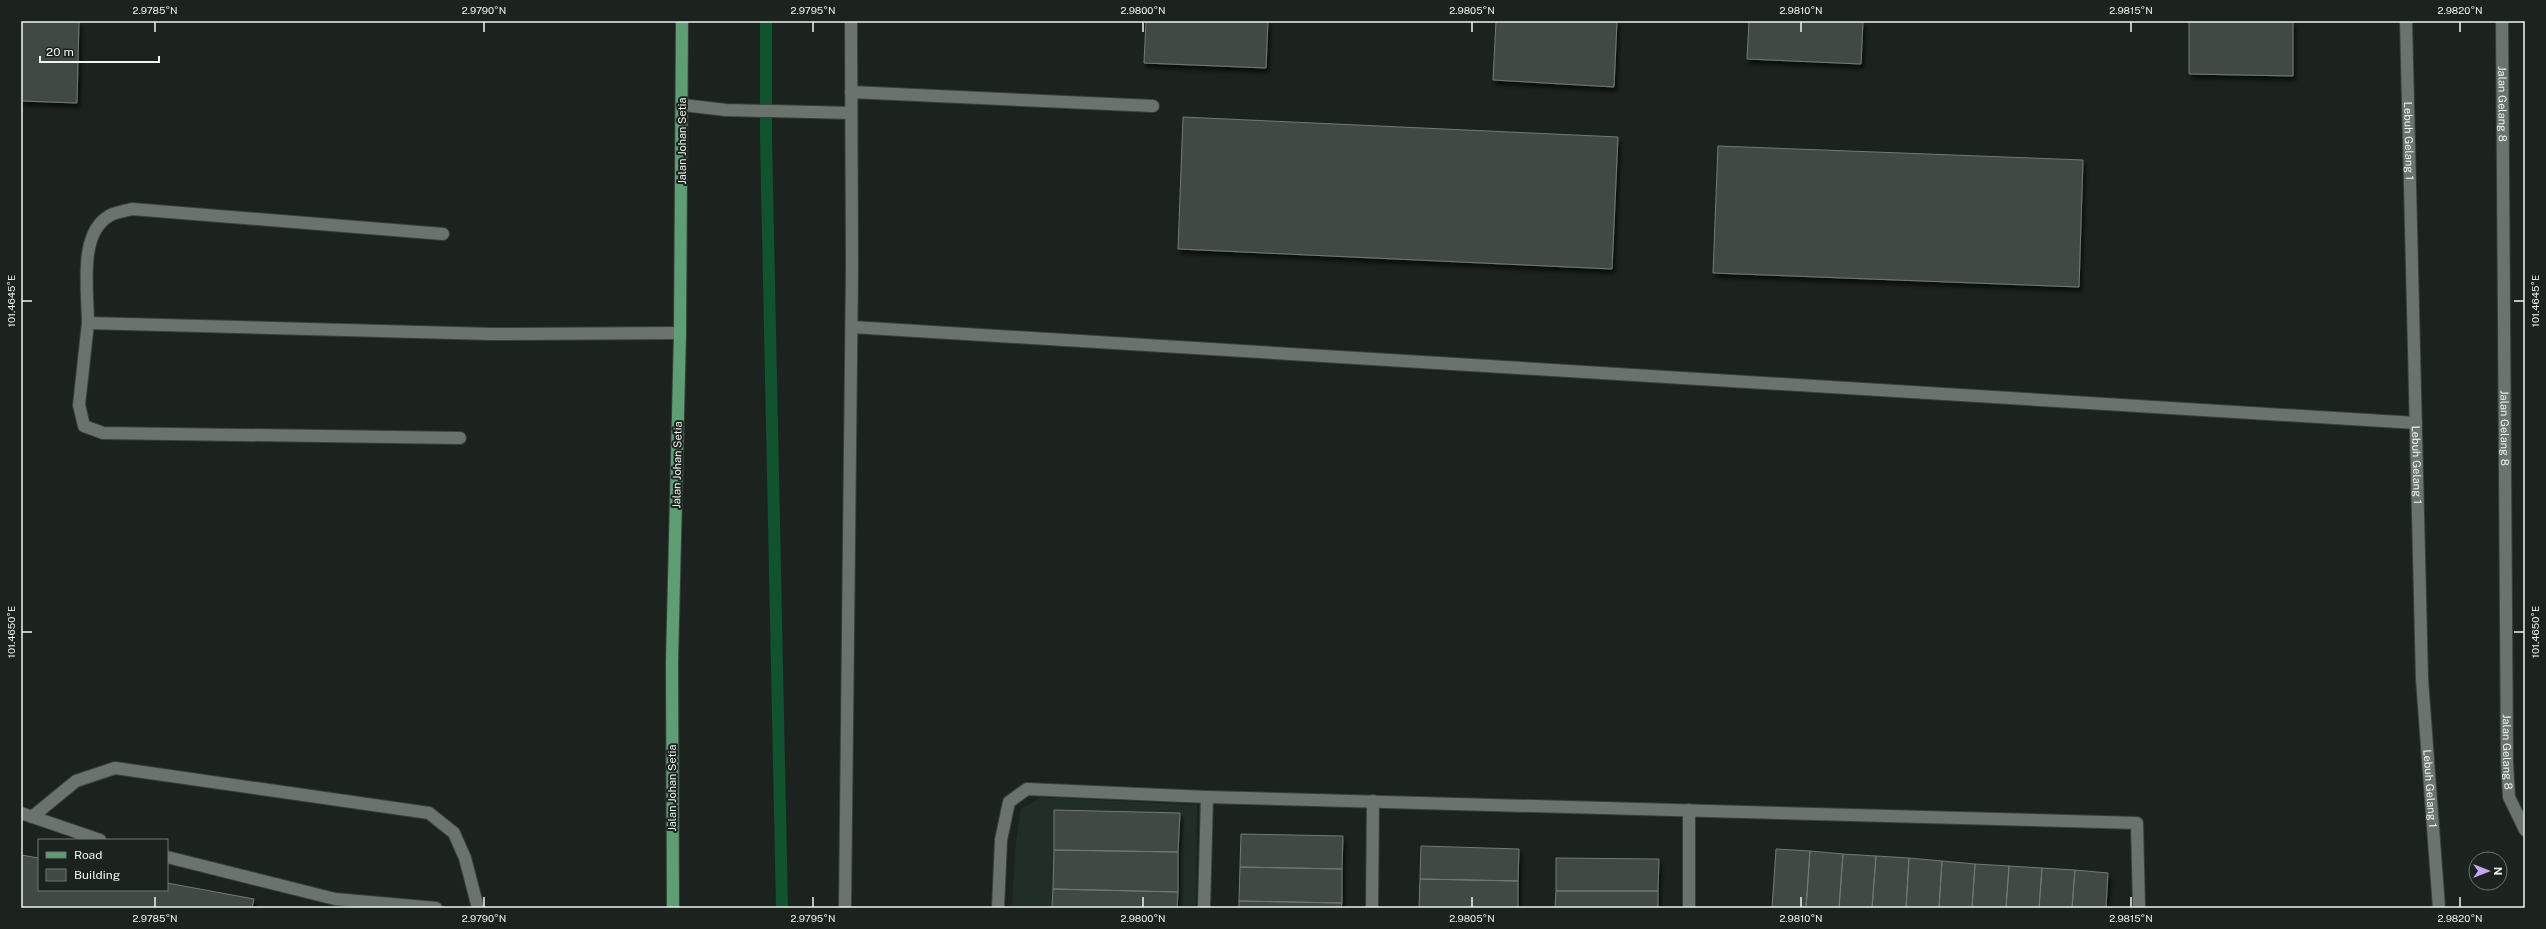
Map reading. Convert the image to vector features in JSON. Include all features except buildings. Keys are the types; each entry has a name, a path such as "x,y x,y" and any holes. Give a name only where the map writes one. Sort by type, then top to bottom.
{"main road":[{"name":"Jalan Johan Setia","path":"673,908 672,662 680,333 683,105 682,21"}],"street":[{"path":"845,908 852,327 850,21"},
{"name":"Lebuh Gelang 1","path":"2406,21 2422,679 2439,908"},
{"name":"Jalan Gelang 8","path":"2502,21 2507,762 2509,797 2525,830"},
{"path":"851,92 1152,106"},
{"path":"683,105 726,110 851,113"},
{"path":"443,234 132,209 109,216 94,231 88,247 88,323 79,405 84,426 103,433 460,438"},
{"path":"88,323 491,334 680,333"},
{"path":"852,327 2416,423"},
{"path":"27,815 76,782 115,768 429,813 454,833 465,858 478,908"},
{"path":"998,908 1001,840 1009,802 1027,789 1206,797 2136,822 2139,908"},
{"path":"1204,908 1206,797"},
{"path":"1372,908 1373,801"},
{"path":"1689,810 1689,908"},
{"path":"27,815 97,839"},
{"path":"168,857 335,899 436,908"}],"shaded area":[{"path":"1041,797 1197,805 1196,908 1012,908 1015,850 1021,809"}],"waterway":[{"path":"766,21 766,137 782,908"}]}
